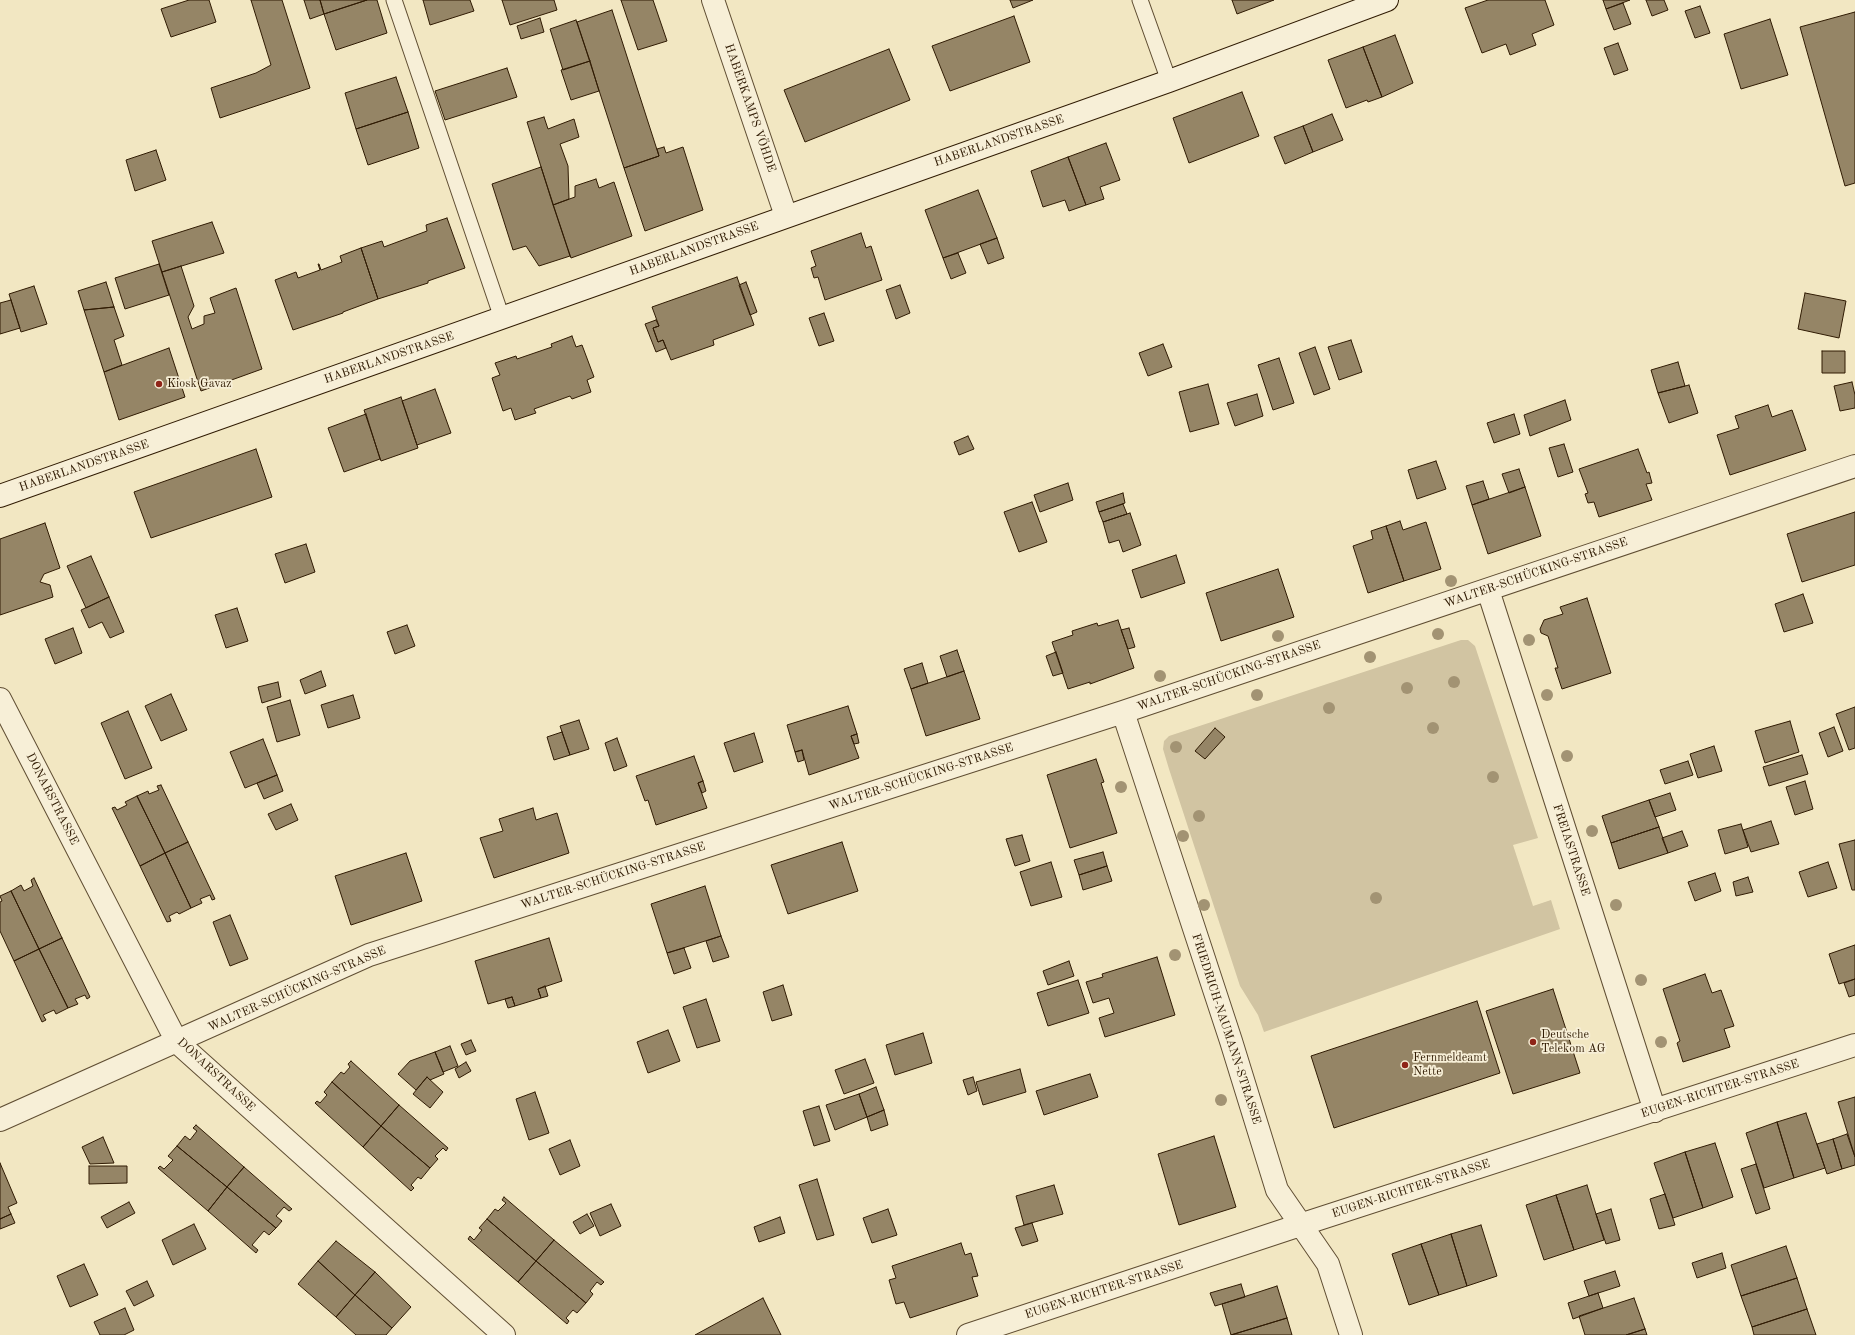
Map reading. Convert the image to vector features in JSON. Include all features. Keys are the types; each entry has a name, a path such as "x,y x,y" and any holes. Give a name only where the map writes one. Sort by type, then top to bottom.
{"street":[{"name":"HABERKAMPS VÖHDE","path":"713,0 786,216"},
{"name":"HABERLANDSTRASSE","path":"0,496 1169,81 1387,0"},
{"name":"WALTER-SCHÜCKING-STRASSE","path":"0,1120 369,955 1123,712 1855,466"},
{"name":"FREIASTRASSE","path":"1488,590 1654,1110"},
{"name":"DONARSTRASSE","path":"0,699 177,1042 504,1335"},
{"name":"FRIEDRICH-NAUMANN-STRASSE","path":"1123,712 1231,1041 1277,1190 1328,1264 1351,1335"},
{"name":"EUGEN-RICHTER-STRASSE","path":"968,1335 1855,1044"}],"lane":[{"path":"394,0 502,318"},
{"path":"1140,0 1169,81"}],"shaded area":[{"path":"1461,640 1468,640 1475,646 1538,838 1513,845 1533,906 1551,900 1560,929 1264,1032 1258,1015 1240,986 1169,769 1163,749 1164,741 1169,736"}],"building":[{"path":"189,0 209,0 216,22 171,37 161,9"},
{"path":"251,0 282,0 310,88 220,118 211,88 256,73 271,65"},
{"path":"304,0 320,0 324,14 310,19"},
{"path":"320,0 367,0 324,14"},
{"path":"367,0 377,0 387,33 336,50 324,14"},
{"path":"423,0 470,0 474,11 430,25"},
{"path":"502,0 554,0 557,10 510,25"},
{"path":"621,0 653,0 667,41 638,50"},
{"path":"1010,0 1033,0 1013,8"},
{"path":"1232,0 1274,0 1237,14"},
{"path":"1488,0 1545,0 1554,25 1532,34 1536,45 1510,55 1506,44 1482,53 1465,8"},
{"path":"1603,0 1630,0 1606,9"},
{"path":"1646,0 1664,0 1668,10 1652,16"},
{"path":"1623,3 1631,24 1614,30 1606,9"},
{"path":"1700,6 1710,33 1695,38 1685,11"},
{"path":"612,10 659,156 624,168 577,22"},
{"path":"1855,12 1855,183 1845,186 1800,27"},
{"path":"1014,16 1030,62 950,91 932,46"},
{"path":"540,18 544,32 521,39 517,26"},
{"path":"1770,19 1788,75 1741,89 1724,34"},
{"path":"576,20 590,61 563,70 550,29"},
{"path":"1395,35 1413,83 1382,97 1363,47"},
{"path":"1618,43 1628,70 1614,75 1604,48"},
{"path":"1363,47 1382,97 1368,102 1367,100 1346,108 1328,60"},
{"path":"889,49 910,100 805,142 784,90"},
{"path":"590,61 599,91 571,100 561,70"},
{"path":"507,68 517,97 445,120 435,91"},
{"path":"396,77 408,112 356,129 345,93"},
{"path":"1242,92 1259,136 1189,163 1173,118"},
{"path":"408,112 419,148 368,165 356,129"},
{"path":"1332,114 1343,140 1313,152 1303,126"},
{"path":"544,117 548,129 574,119 579,137 560,144 568,166 569,199 553,205 527,122"},
{"path":"1303,126 1313,152 1285,164 1274,137"},
{"path":"1106,143 1120,180 1100,187 1104,199 1086,205 1068,157"},
{"path":"664,147 666,153 683,147 703,210 645,231 624,168 659,156 657,149"},
{"path":"156,150 166,180 135,191 126,160"},
{"path":"1068,157 1086,205 1069,211 1065,200 1043,207 1031,171"},
{"path":"541,167 570,256 539,266 526,246 513,250 492,184"},
{"path":"596,179 599,188 614,182 632,236 571,258 553,205 575,197 575,186"},
{"path":"978,190 997,238 943,258 925,210"},
{"path":"447,218 465,268 428,281 428,283 378,299 361,248 382,241 384,247 427,231 426,225"},
{"path":"212,222 224,253 162,272 152,241"},
{"path":"861,233 866,248 871,246 882,280 825,300 818,277 814,278 811,268 816,266 811,251"},
{"path":"997,238 1004,258 988,264 980,244"},
{"path":"361,248 378,299 293,330 275,280 296,272 298,278 320,270 318,264 321,270 342,262 340,256"},
{"path":"958,253 966,273 951,279 943,258"},
{"path":"159,264 169,295 125,309 115,278"},
{"path":"181,266 194,306 188,317 192,329 204,324 204,316 215,313 210,298 236,288 262,369 201,391 162,272"},
{"path":"737,277 754,325 713,340 714,345 671,360 663,340 658,342 653,328 659,326 652,307"},
{"path":"106,282 114,307 84,310 78,291"},
{"path":"746,282 757,312 750,315 739,285"},
{"path":"900,285 910,313 896,319 886,290"},
{"path":"34,286 47,324 21,332 9,294"},
{"path":"1805,293 1846,301 1839,338 1798,329"},
{"path":"11,300 20,328 0,334 0,303"},
{"path":"114,307 124,336 114,340 122,365 104,372 84,310"},
{"path":"824,313 834,341 819,346 809,318"},
{"path":"656,320 659,326 653,328 658,342 663,340 666,348 656,352 645,324"},
{"path":"572,336 576,347 582,345 594,377 587,380 591,392 572,399 570,396 534,409 536,413 515,420 511,408 503,411 492,378 500,375 495,363 516,356 517,359 552,347 551,344"},
{"path":"1351,340 1362,372 1339,380 1328,347"},
{"path":"1163,344 1172,367 1148,376 1139,353"},
{"path":"1315,347 1330,389 1314,395 1299,353"},
{"path":"169,348 185,397 119,420 104,372"},
{"path":"1822,351 1845,351 1845,373 1822,373"},
{"path":"1279,358 1294,403 1273,410 1258,365"},
{"path":"1678,362 1685,386 1658,393 1651,370"},
{"path":"1852,382 1855,395 1855,408 1840,411 1834,386"},
{"path":"1208,384 1219,424 1190,432 1179,392"},
{"path":"1689,385 1698,413 1669,423 1658,393"},
{"path":"435,389 451,433 417,445 402,401"},
{"path":"1257,394 1263,416 1235,426 1227,403"},
{"path":"401,397 418,448 381,461 364,410"},
{"path":"1565,400 1571,420 1530,436 1524,415"},
{"path":"1768,405 1772,417 1792,410 1806,450 1730,475 1717,435 1739,428 1735,416"},
{"path":"366,414 380,459 344,472 328,428"},
{"path":"1514,414 1520,434 1494,443 1487,423"},
{"path":"968,436 974,449 959,455 954,442"},
{"path":"1564,444 1573,472 1558,477 1549,448"},
{"path":"256,449 272,497 151,538 134,492"},
{"path":"1638,449 1647,473 1649,472 1652,483 1646,484 1652,500 1599,517 1594,502 1588,503 1585,494 1588,493 1579,469"},
{"path":"1436,461 1446,489 1417,499 1408,470"},
{"path":"1519,469 1525,487 1509,493 1502,474"},
{"path":"1483,481 1489,499 1472,505 1466,486"},
{"path":"1068,483 1073,500 1040,512 1034,495"},
{"path":"1525,487 1541,536 1488,554 1472,505"},
{"path":"1123,493 1125,503 1099,512 1096,502"},
{"path":"1032,502 1047,542 1019,552 1004,512"},
{"path":"1123,504 1127,514 1103,522 1099,512"},
{"path":"1855,512 1855,565 1802,582 1787,534"},
{"path":"1130,513 1141,545 1123,552 1119,540 1109,543 1103,522"},
{"path":"1400,521 1403,530 1426,522 1441,569 1404,581 1386,526"},
{"path":"45,523 60,568 44,574 40,582 50,585 53,597 0,615 0,539"},
{"path":"1386,526 1404,581 1368,593 1353,546 1373,539 1371,531"},
{"path":"306,544 315,572 285,583 275,554"},
{"path":"1176,555 1185,583 1141,598 1132,570"},
{"path":"91,556 109,597 86,608 67,566"},
{"path":"1278,569 1294,617 1221,641 1206,593"},
{"path":"1803,594 1813,623 1784,632 1775,604"},
{"path":"109,597 124,632 110,638 102,622 89,628 81,610"},
{"path":"1587,598 1611,673 1562,689 1555,668 1558,668 1548,636 1541,633 1540,629 1544,620 1563,614 1560,607"},
{"path":"237,608 248,641 226,648 215,615"},
{"path":"1118,620 1134,668 1090,684 1090,682 1068,689 1052,642 1073,635 1072,631 1097,623 1098,626"},
{"path":"407,625 415,646 395,654 387,632"},
{"path":"73,628 82,653 55,664 45,639"},
{"path":"1129,628 1135,647 1128,649 1121,630"},
{"path":"957,650 964,671 947,677 940,656"},
{"path":"1056,652 1063,673 1053,676 1046,656"},
{"path":"922,663 928,683 911,689 904,669"},
{"path":"321,671 326,686 305,694 300,680"},
{"path":"964,671 980,719 926,736 911,689"},
{"path":"278,682 281,697 262,703 258,687"},
{"path":"171,694 187,730 161,741 145,706"},
{"path":"353,695 360,718 328,728 321,705"},
{"path":"290,700 300,735 277,742 267,707"},
{"path":"848,706 857,734 851,736 859,758 809,775 802,750 795,752 787,725"},
{"path":"1855,707 1855,748 1849,750 1836,714"},
{"path":"128,711 152,768 125,779 101,723"},
{"path":"579,720 589,749 570,755 560,726"},
{"path":"1790,721 1799,752 1765,763 1755,731"},
{"path":"1834,727 1843,751 1828,757 1819,733"},
{"path":"1215,728 1225,737 1205,759 1195,751"},
{"path":"562,732 570,755 554,760 547,737"},
{"path":"754,733 763,762 734,772 724,743"},
{"path":"857,734 859,743 854,744 851,736"},
{"path":"617,738 627,766 614,771 605,743"},
{"path":"263,739 277,775 245,788 230,752"},
{"path":"1714,746 1722,771 1698,778 1690,754"},
{"path":"802,750 804,760 798,762 795,752"},
{"path":"1802,755 1808,774 1769,786 1763,767"},
{"path":"694,756 703,781 698,783 707,808 656,825 648,800 645,801 636,776"},
{"path":"1096,759 1104,782 1101,783 1117,833 1070,848 1047,775"},
{"path":"1688,761 1693,775 1665,784 1660,770"},
{"path":"277,775 283,791 264,799 257,783"},
{"path":"703,781 706,791 702,793 698,783"},
{"path":"1805,781 1813,809 1795,815 1786,787"},
{"path":"161,785 188,842 165,853 137,796 148,791 149,794 159,790 157,786"},
{"path":"1670,793 1676,810 1655,817 1649,800"},
{"path":"137,796 165,853 140,866 112,808 115,807 117,810 127,805 125,802"},
{"path":"1649,800 1659,827 1611,843 1602,816"},
{"path":"291,804 298,820 276,830 268,814"},
{"path":"533,808 536,820 557,813 569,853 494,878 480,838 503,831 499,819"},
{"path":"1771,821 1779,844 1751,852 1743,830"},
{"path":"1741,824 1748,847 1725,854 1718,830"},
{"path":"1659,827 1668,853 1619,869 1611,843"},
{"path":"1682,831 1688,846 1668,853 1662,838"},
{"path":"1022,835 1030,861 1015,866 1006,839"},
{"path":"1855,840 1855,890 1852,890 1839,844"},
{"path":"188,842 215,899 212,900 210,895 200,899 202,903 191,908 165,853"},
{"path":"842,842 858,891 788,914 771,865"},
{"path":"1103,852 1107,866 1079,875 1074,860"},
{"path":"165,853 191,908 179,914 177,912 169,916 171,921 167,922 140,866"},
{"path":"406,853 422,901 351,925 335,876"},
{"path":"1051,862 1062,897 1031,906 1020,872"},
{"path":"1828,862 1837,888 1808,897 1799,872"},
{"path":"1107,866 1112,881 1083,890 1079,875"},
{"path":"1715,873 1721,891 1695,901 1688,882"},
{"path":"1748,877 1753,892 1736,896 1733,882"},
{"path":"34,878 62,938 39,949 11,891 21,885 24,891 33,886 31,880"},
{"path":"705,886 721,936 667,953 651,904"},
{"path":"11,891 39,949 14,961 0,931 0,902 2,901 0,896"},
{"path":"230,915 248,959 230,966 213,922"},
{"path":"721,936 729,957 713,962 706,941"},
{"path":"62,938 90,997 87,999 85,995 75,999 78,1004 68,1008 39,949"},
{"path":"549,938 562,981 538,989 541,998 515,1006 512,997 488,1004 475,961"},
{"path":"1855,945 1855,979 1839,984 1829,954"},
{"path":"684,948 691,968 674,974 667,953"},
{"path":"39,949 68,1008 56,1014 54,1010 43,1015 46,1020 42,1022 14,961"},
{"path":"1157,957 1175,1015 1105,1037 1099,1018 1114,1013 1109,998 1093,1003 1086,982 1103,977 1102,974"},
{"path":"1069,961 1074,976 1048,985 1043,971"},
{"path":"1705,974 1712,993 1721,990 1734,1026 1724,1029 1730,1047 1683,1062 1677,1043 1680,1041 1663,989"},
{"path":"1855,979 1855,995 1849,997 1844,983"},
{"path":"1078,980 1089,1013 1048,1026 1037,993"},
{"path":"783,985 792,1015 772,1021 763,992"},
{"path":"545,986 548,996 541,998 538,989"},
{"name":"Deutsche Telekom AG","path":"1553,989 1580,1073 1513,1094 1486,1011"},
{"path":"512,997 515,1006 508,1008 505,999"},
{"path":"706,999 720,1041 697,1048 683,1007"},
{"name":"Fernmeldeamt Nette","path":"1477,1001 1500,1073 1334,1128 1311,1056"},
{"path":"668,1030 680,1061 648,1073 637,1042"},
{"path":"923,1033 932,1063 895,1075 886,1045"},
{"path":"471,1040 476,1051 466,1055 461,1044"},
{"path":"450,1046 458,1066 443,1072 435,1052"},
{"path":"435,1052 444,1074 430,1080 427,1077 416,1090 398,1074 410,1061"},
{"path":"865,1059 874,1083 844,1094 835,1070"},
{"path":"351,1061 399,1105 381,1126 332,1082 341,1072 344,1074 350,1067 348,1064"},
{"path":"466,1062 471,1071 459,1078 455,1069"},
{"path":"1020,1069 1026,1092 983,1105 976,1082"},
{"path":"1090,1074 1098,1097 1044,1115 1036,1091"},
{"path":"427,1077 443,1092 430,1108 413,1094"},
{"path":"973,1077 977,1091 968,1095 963,1080"},
{"path":"332,1082 381,1126 363,1147 315,1103 317,1101 320,1103 327,1095 324,1092"},
{"path":"876,1087 884,1110 867,1117 859,1094"},
{"path":"535,1092 549,1133 529,1140 516,1099"},
{"path":"859,1094 867,1117 835,1130 826,1105"},
{"path":"1855,1097 1855,1157 1838,1102"},
{"path":"399,1105 448,1148 446,1151 443,1148 435,1156 438,1159 430,1168 381,1126"},
{"path":"819,1106 830,1141 814,1146 803,1111"},
{"path":"884,1110 888,1125 871,1131 867,1117"},
{"path":"1806,1113 1825,1168 1794,1178 1777,1122"},
{"path":"1777,1122 1794,1178 1764,1188 1746,1133"},
{"path":"196,1125 244,1167 227,1187 177,1146 185,1136 190,1140 197,1131 193,1128"},
{"path":"381,1126 430,1168 421,1179 418,1177 411,1185 414,1188 411,1191 363,1147"},
{"path":"1847,1134 1855,1157 1855,1165 1842,1169 1833,1139"},
{"path":"1214,1136 1236,1207 1179,1225 1158,1154"},
{"path":"103,1137 114,1163 90,1164 82,1147"},
{"path":"1833,1139 1842,1169 1827,1174 1817,1144"},
{"path":"570,1140 580,1166 560,1175 549,1149"},
{"path":"1715,1143 1733,1197 1703,1208 1685,1152"},
{"path":"177,1146 227,1187 208,1211 158,1168 160,1166 164,1169 173,1160 168,1156"},
{"path":"1685,1152 1703,1208 1673,1218 1654,1163"},
{"path":"0,1163 17,1203 8,1207 11,1214 0,1219"},
{"path":"1756,1164 1770,1209 1756,1214 1741,1169"},
{"path":"89,1166 127,1166 127,1183 89,1184"},
{"path":"244,1167 292,1209 289,1211 284,1207 276,1216 282,1221 276,1228 227,1187"},
{"path":"817,1179 834,1235 817,1240 799,1185"},
{"path":"1054,1185 1063,1214 1024,1225 1016,1196"},
{"path":"1587,1185 1604,1240 1574,1250 1556,1195"},
{"path":"227,1187 276,1228 269,1235 264,1231 252,1245 258,1250 256,1253 208,1211"},
{"path":"1665,1194 1675,1225 1659,1229 1650,1199"},
{"path":"1556,1195 1574,1250 1544,1260 1526,1205"},
{"path":"504,1197 554,1240 536,1261 487,1219 495,1209 498,1211 506,1203 502,1200"},
{"path":"129,1202 135,1213 107,1228 101,1217"},
{"path":"611,1204 621,1226 600,1236 590,1213"},
{"path":"888,1209 897,1235 872,1243 863,1218"},
{"path":"1611,1209 1620,1240 1606,1244 1596,1214"},
{"path":"11,1214 15,1223 0,1229 0,1219"},
{"path":"587,1214 594,1226 580,1234 573,1222"},
{"path":"780,1217 785,1233 759,1242 754,1227"},
{"path":"487,1219 536,1261 518,1282 468,1239 470,1236 474,1240 482,1230 479,1228"},
{"path":"1032,1223 1038,1241 1022,1246 1015,1228"},
{"path":"194,1224 206,1249 173,1265 162,1240"},
{"path":"1481,1225 1497,1276 1467,1286 1451,1234"},
{"path":"1451,1234 1467,1286 1439,1295 1421,1244"},
{"path":"554,1240 604,1282 601,1285 597,1282 590,1291 593,1294 586,1303 536,1261"},
{"path":"336,1241 375,1272 355,1295 318,1261"},
{"path":"961,1243 965,1255 971,1253 978,1276 972,1277 978,1296 910,1318 904,1302 896,1304 889,1280 896,1278 892,1266"},
{"path":"1421,1244 1439,1295 1409,1305 1392,1254"},
{"path":"1786,1246 1797,1278 1741,1296 1731,1265"},
{"path":"1722,1253 1726,1268 1697,1278 1692,1263"},
{"path":"318,1261 355,1295 336,1317 298,1284"},
{"path":"536,1261 586,1303 577,1313 573,1310 566,1318 569,1321 567,1324 518,1282"},
{"path":"84,1264 98,1295 70,1307 57,1276"},
{"path":"1615,1271 1620,1286 1589,1296 1584,1281"},
{"path":"375,1272 411,1307 392,1328 355,1295"},
{"path":"1797,1278 1807,1309 1752,1327 1741,1296"},
{"path":"147,1281 154,1296 134,1306 126,1291"},
{"path":"1241,1284 1245,1297 1215,1306 1210,1293"},
{"path":"1277,1286 1287,1318 1231,1335 1222,1304"},
{"path":"1598,1293 1603,1308 1573,1319 1568,1303"},
{"path":"355,1295 392,1328 386,1335 356,1335 336,1317"},
{"path":"763,1298 781,1335 695,1335"},
{"path":"1634,1298 1645,1329 1626,1335 1585,1335 1579,1316"},
{"path":"125,1308 134,1330 124,1335 100,1335 94,1322"},
{"path":"1807,1309 1816,1335 1754,1335 1752,1327"},
{"path":"1287,1318 1292,1335 1231,1335"},
{"path":"1645,1329 1647,1335 1626,1335"}],"place":[{"name":"Kiosk Gavaz","path":"159,384"},
{"name":"Deutsche Telekom AG","path":"1533,1042"},
{"name":"Fernmeldeamt Nette","path":"1405,1065"}]}
